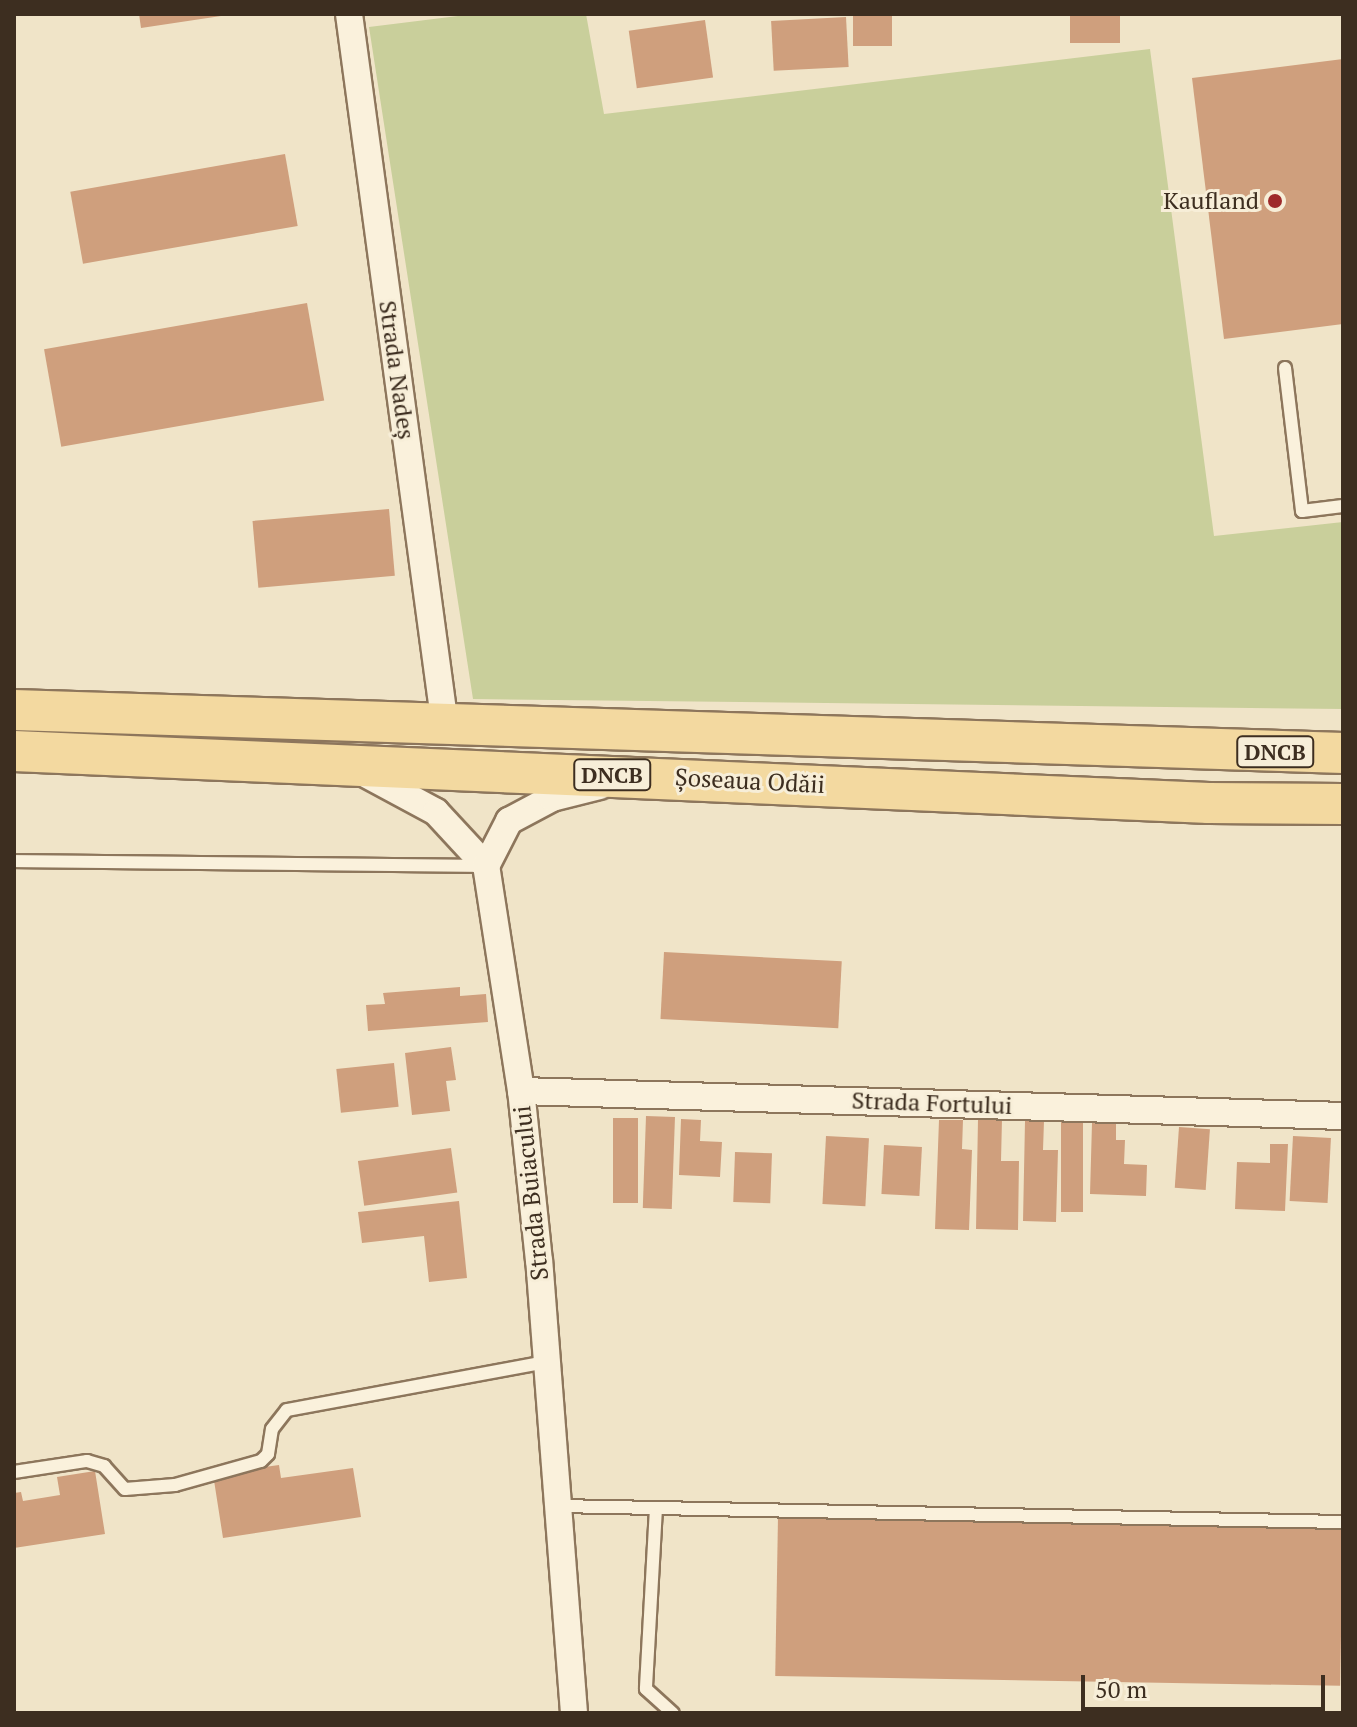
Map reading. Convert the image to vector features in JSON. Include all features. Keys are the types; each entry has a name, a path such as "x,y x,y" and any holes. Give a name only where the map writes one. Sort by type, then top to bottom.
{"main road":[{"name":"Șoseaua Odăii","path":"14,710 1343,753"},
{"path":"1206,750 1343,736"},
{"name":"Șoseaua Odăii","path":"14,751 1209,803 1343,804"},
{"path":"1209,803 1343,818"}],"street":[{"name":"Strada Nadeș","path":"349,14 445,726"},
{"path":"347,764 436,812 486,866 509,821 552,798 642,776"},
{"name":"Strada Buiacului","path":"486,866 521,1091 574,1713"},
{"name":"Strada Fortului","path":"521,1091 1343,1116"}],"lane":[{"path":"1285,368 1302,511 1343,506"},
{"path":"14,861 486,866"},
{"path":"14,1472 87,1461 104,1466 125,1489 175,1485 261,1461 268,1454 272,1429 287,1410 546,1362"},
{"path":"558,1506 1343,1522"},
{"path":"656,1508 646,1689 673,1713"}],"green space":[{"path":"474,14 586,14 604,114 1150,49 1214,536 1343,522 1343,709 473,699 369,27"}],"building":[{"path":"139,14 221,14 221,16 141,28"},
{"path":"853,14 892,14 892,46 853,46"},
{"path":"1070,14 1120,14 1120,43 1070,43"},
{"path":"846,17 849,67 774,71 771,21"},
{"path":"705,20 713,77 637,88 629,31"},
{"name":"Kaufland","path":"1343,59 1343,324 1224,339 1192,78"},
{"path":"285,154 298,226 83,264 70,192"},
{"path":"307,303 324,400 61,447 44,349"},
{"path":"389,509 395,576 258,588 253,521"},
{"path":"664,952 842,961 838,1028 660,1019"},
{"path":"460,987 460,996 486,994 488,1022 368,1031 366,1005 385,1004 383,993"},
{"path":"451,1047 456,1080 446,1081 450,1111 412,1115 405,1053"},
{"path":"394,1063 399,1107 341,1113 336,1069"},
{"path":"646,1116 675,1117 672,1209 643,1208"},
{"path":"613,1118 638,1118 638,1203 613,1203"},
{"path":"681,1119 701,1120 700,1141 722,1142 720,1177 679,1175"},
{"path":"978,1119 1002,1119 1001,1161 1019,1161 1018,1230 976,1229"},
{"path":"939,1120 963,1120 962,1149 972,1150 969,1230 935,1229"},
{"path":"1025,1121 1044,1121 1043,1150 1058,1150 1056,1222 1023,1221"},
{"path":"1061,1121 1083,1121 1083,1212 1061,1212"},
{"path":"1092,1123 1116,1124 1116,1140 1125,1140 1124,1164 1147,1165 1146,1196 1090,1194"},
{"path":"1179,1127 1210,1129 1206,1190 1175,1188"},
{"path":"826,1136 869,1138 865,1206 822,1204"},
{"path":"1293,1136 1331,1138 1328,1203 1290,1201"},
{"path":"1270,1144 1288,1144 1285,1211 1235,1209 1237,1162 1270,1163"},
{"path":"884,1145 922,1147 919,1196 881,1194"},
{"path":"451,1148 457,1193 364,1206 358,1161"},
{"path":"735,1152 772,1153 770,1203 733,1202"},
{"path":"459,1201 467,1278 429,1282 424,1236 362,1243 358,1212"},
{"path":"279,1465 281,1478 353,1468 361,1517 223,1538 213,1474"},
{"path":"95,1471 105,1534 14,1548 14,1493 21,1492 23,1501 60,1495 57,1477"},
{"path":"778,1517 1343,1527 1340,1686 775,1676"}],"place":[{"name":"Kaufland","path":"1275,201"}]}
